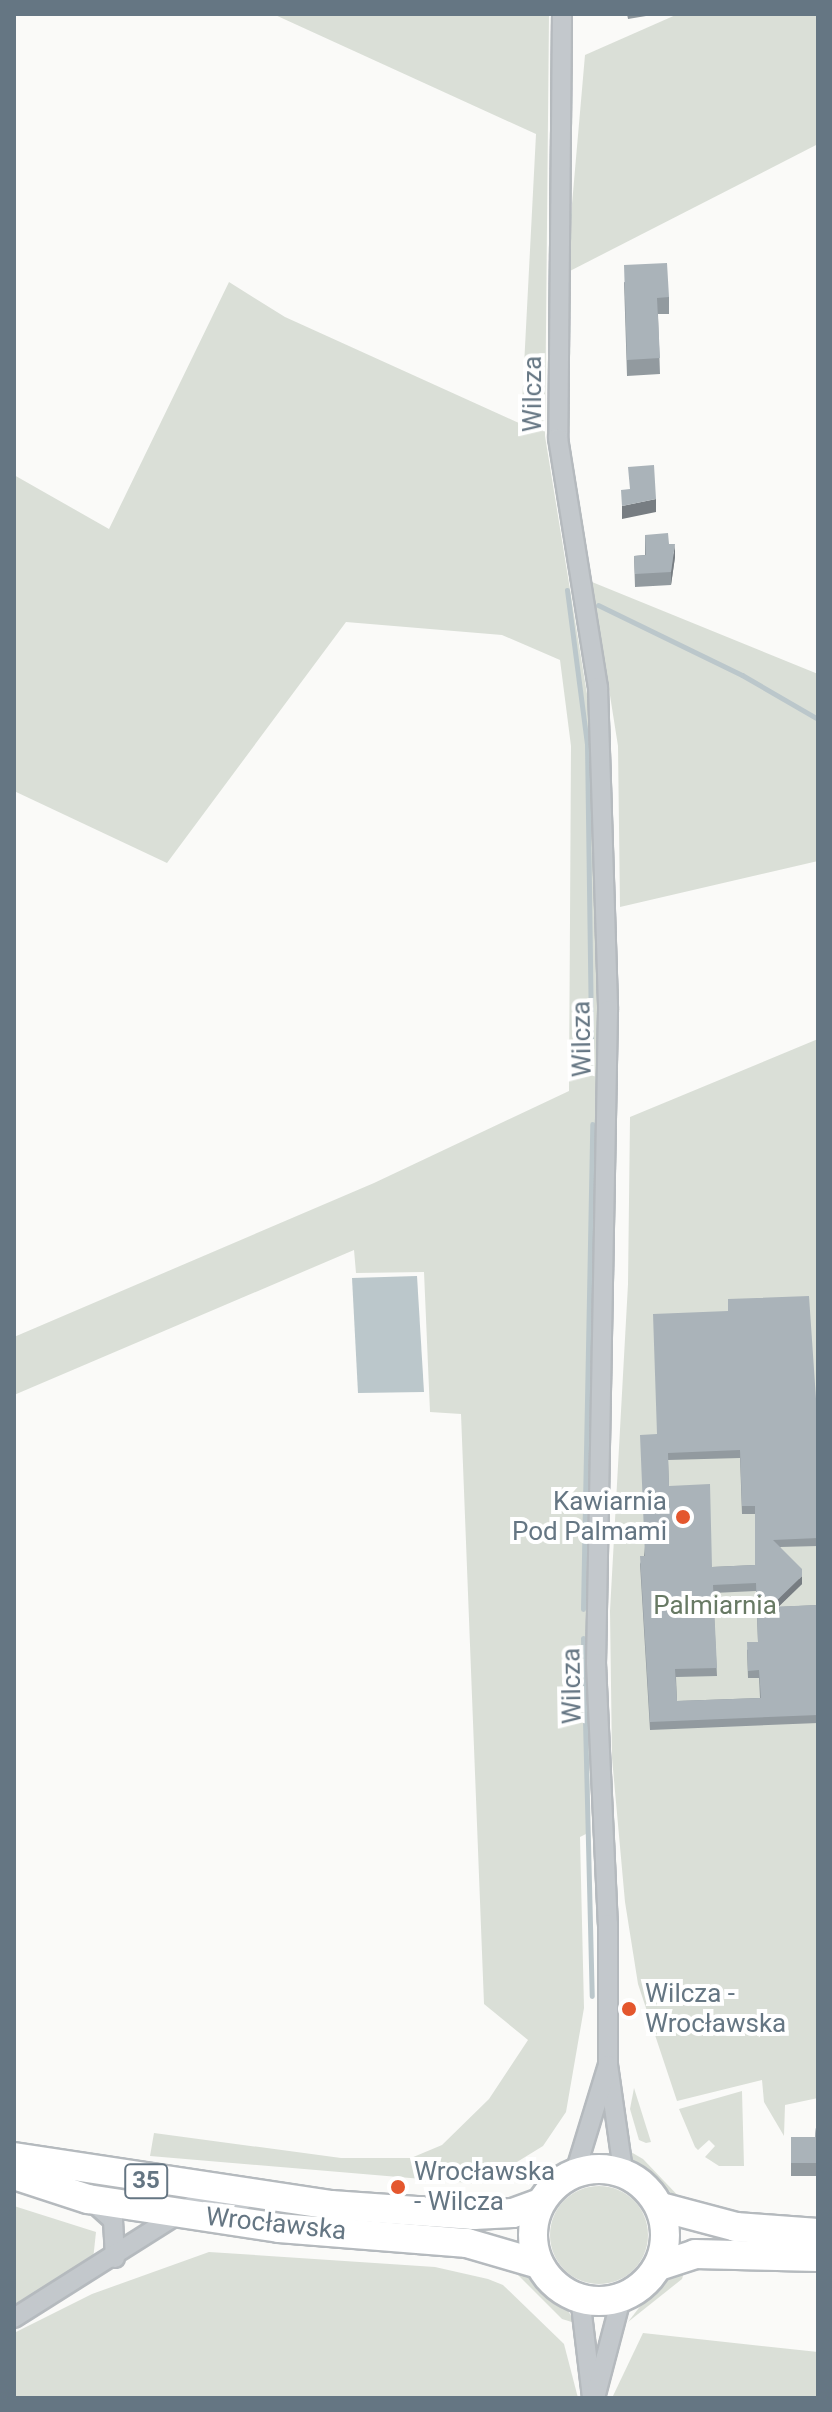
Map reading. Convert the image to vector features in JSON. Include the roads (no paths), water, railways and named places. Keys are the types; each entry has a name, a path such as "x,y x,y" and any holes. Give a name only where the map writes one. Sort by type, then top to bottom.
{"main road":[{"name":"Wrocławska","path":"14,2157 278,2201 474,2215 513,2213 538,2204"},
{"path":"574,2176 597,2171 624,2177 661,2207 736,2227 818,2233"},
{"name":"Wrocławska","path":"14,2175 169,2221 467,2243 539,2264"},
{"name":"35","path":"538,2204 574,2176"},
{"path":"538,2204 531,2237 539,2264"},
{"path":"659,2266 668,2241 661,2207"},
{"path":"580,2297 622,2295 659,2266 695,2254 818,2257"},
{"name":"35","path":"539,2264 550,2279 580,2297"}],"street":[{"name":"Wilcza","path":"562,14 558,438 598,687 608,1010 596,1663 608,1924 608,2065 624,2177"},
{"name":"Wilcza","path":"574,2176 608,2065"},
{"path":"88,2199 113,2220 115,2258"},
{"path":"14,2318 115,2258 169,2221 208,2202 278,2201"},
{"path":"594,2398 622,2295"},
{"path":"580,2297 594,2398"}],"waterway":[{"path":"567,590 587,744 591,1048"},
{"path":"598,605 742,675 818,719"},
{"path":"583,1609 592,1124"},
{"path":"583,1638 592,1996"}],"place":[{"name":"Kawiarnia Pod Palmami","path":"683,1517"},
{"name":"Wilcza - Wrocławska","path":"629,2009"},
{"name":"Wrocławska - Wilcza","path":"398,2187"}],"park label":[{"name":"Palmiarnia","path":"715,1606"}]}
